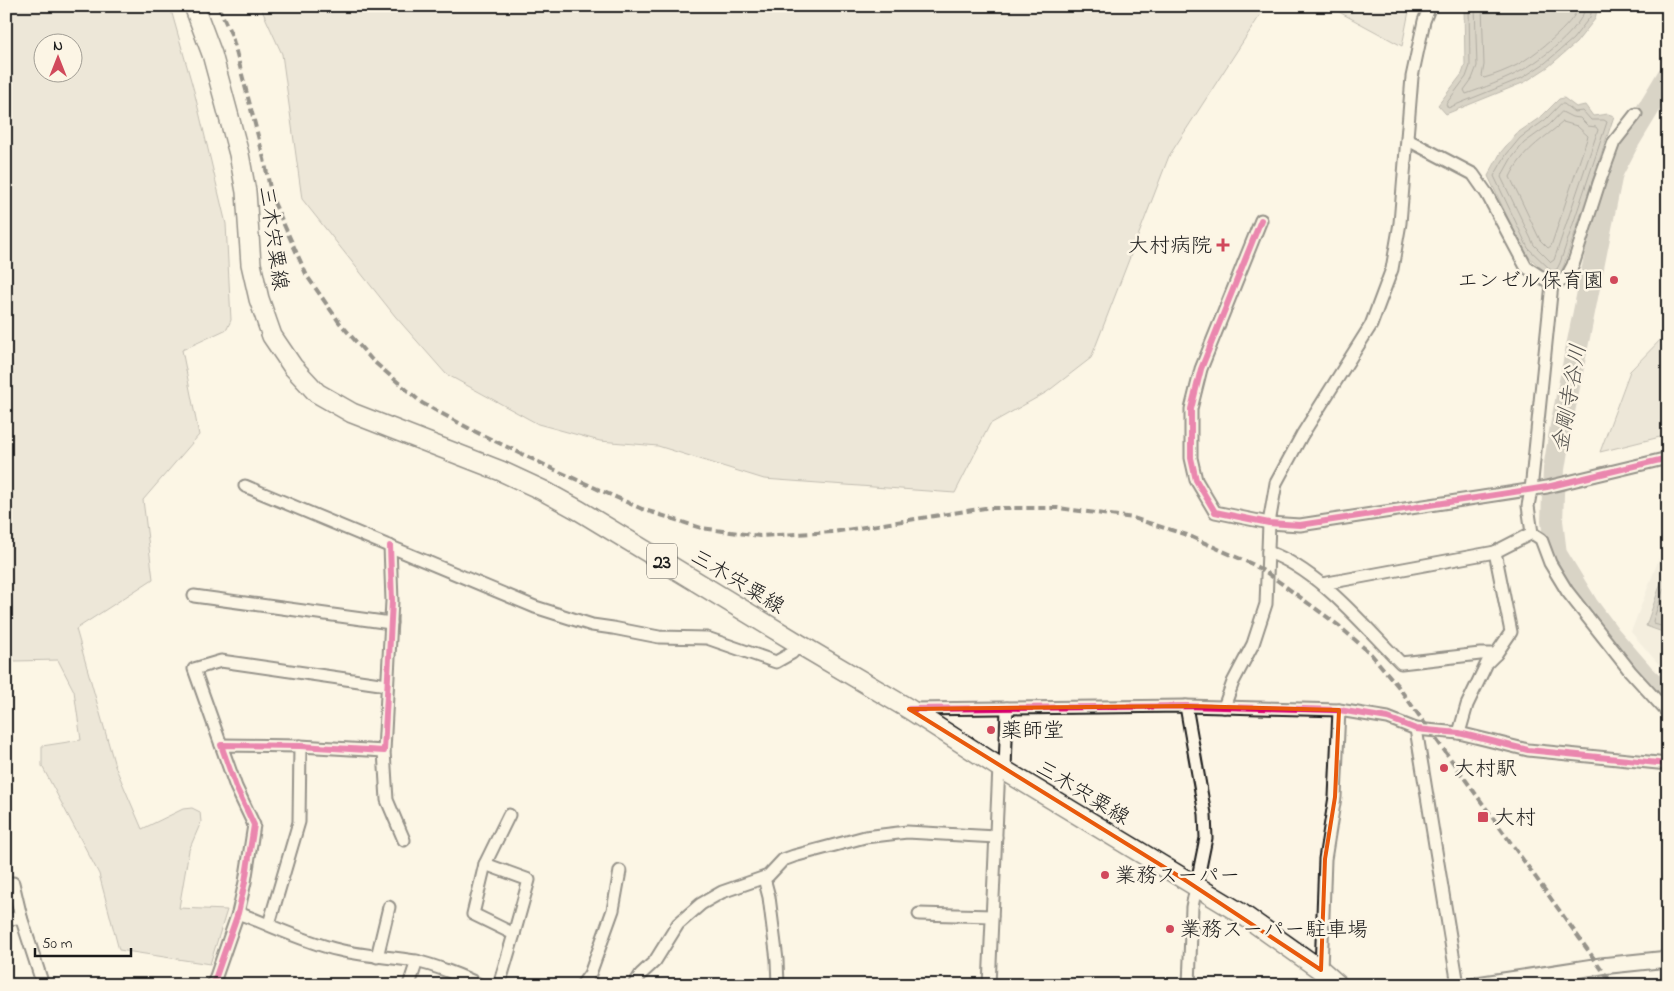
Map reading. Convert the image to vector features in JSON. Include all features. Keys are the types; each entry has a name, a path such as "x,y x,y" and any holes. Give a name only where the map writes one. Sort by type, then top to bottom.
{"main road":[{"name":"三木宍粟線","path":"194,6 212,54 240,154 246,192 251,264 259,299 272,336 293,367 317,393 352,413 501,471 542,490 613,531 909,709 1002,769 1242,914 1321,970 1338,985"}],"street":[{"path":"1224,707 1233,682 1253,644 1266,604 1269,523 1276,483 1302,434 1371,325 1392,269 1400,222 1412,77 1424,21 1430,6"},
{"path":"1552,284 1566,278 1573,265 1614,142 1636,114"},
{"path":"1408,140 1473,174 1487,194 1526,267 1552,284"},
{"path":"1261,220 1201,369 1191,409 1191,458 1196,480 1215,512 1269,523 1300,526 1474,497 1531,490 1668,458"},
{"path":"1552,284 1528,506 1532,533 1541,539 1550,563 1567,591 1588,619 1630,671 1668,713"},
{"path":"245,486 535,607 592,625 659,637 707,638 776,662 792,653 799,644"},
{"path":"1322,584 1495,552 1532,533"},
{"path":"390,546 392,601 384,751 387,800 404,840"},
{"path":"1268,552 1284,558 1322,584 1401,663 1480,654 1496,654"},
{"path":"1459,733 1466,705 1487,663 1496,654 1511,632 1495,552"},
{"path":"194,596 390,624"},
{"path":"213,985 238,913 254,825 236,787 194,669 221,661 387,685"},
{"path":"1186,706 1205,814 1206,838 1204,857 1195,886 1192,906 1189,985"},
{"path":"909,709 1186,706 1339,710 1388,718 1416,729 1459,733 1528,750 1667,762"},
{"path":"989,985 996,837 1008,708"},
{"path":"1321,970 1325,859 1335,797 1339,710"},
{"path":"1416,729 1458,985"},
{"path":"221,745 300,746 384,751"},
{"path":"269,924 299,822 300,746"},
{"path":"509,815 485,864 472,914 514,934"},
{"path":"634,985 641,974 655,961 678,924 701,904 722,892 768,876 783,860 865,837 907,832 996,837"},
{"path":"485,864 529,880 499,985"},
{"path":"582,985 590,974 612,910 620,871"},
{"path":"764,878 769,896 777,960 778,985"},
{"path":"13,883 21,917 42,985"},
{"path":"377,956 389,907"},
{"path":"238,913 304,939 330,947 417,961 480,985"},
{"path":"918,914 992,916"},
{"path":"6,920 21,917"},
{"path":"1477,985 1668,959"},
{"path":"409,985 417,961"}],"highlighted area":[{"path":"1186,706 1339,710 1335,797 1325,859 1321,970 1185,880 909,709"}],"shaded area":[{"path":"6,6 169,6 194,91 226,224 231,320 227,329 182,350 199,435 143,500 153,579 76,629 115,766 142,829 183,809 192,808 200,812 201,822 189,850 179,908 227,910 210,964 119,950 99,874 42,766 42,746 81,740 74,691 58,660 15,661 6,665"},
{"path":"260,6 1266,6 1169,156 1091,358 1047,392 990,424 955,493 764,479 658,446 600,441 538,424 446,374 395,316 302,199 282,54"},
{"path":"1328,6 1410,6 1402,46"},
{"path":"1668,332 1668,435 1600,452 1630,371"},
{"path":"1668,535 1668,675 1631,632"}],"water":[{"path":"1464,6 1598,6 1595,19 1576,43 1548,67 1525,82 1446,114 1438,105 1462,74 1465,65"},
{"path":"1564,98 1576,107 1585,105 1593,116 1608,114 1614,116 1564,265 1561,272 1552,276 1547,274 1524,252 1488,176 1501,152 1516,134 1542,116 1559,99"},
{"path":"1662,580 1668,582 1668,634 1646,626"}],"waterway":[{"name":"金剛寺谷川","path":"1668,76 1627,144 1612,173 1561,426 1554,469 1552,521 1556,554 1587,605 1611,637 1644,675 1668,698"}],"railway":[{"path":"218,6 232,36 264,159 272,198 307,276 339,322 372,360 422,403 474,431 642,509 701,528 760,536 833,532 985,508 1058,508 1133,518 1187,535 1252,564 1338,625 1371,654 1397,685 1613,985"}],"cycle path":[{"path":"1261,220 1201,369 1191,409 1191,458 1196,480 1215,512 1269,523 1300,525 1547,487 1668,458"},
{"path":"213,985 238,913 254,825 236,787 221,745 300,746 384,751 392,601 390,546"},
{"path":"909,709 1186,706 1339,710 1388,718 1416,729 1459,733 1528,750 1668,764"}],"place":[{"name":"大村病院","path":"1223,245"},
{"name":"エンゼル保育園","path":"1614,280"},
{"name":"薬師堂","path":"991,730"},
{"name":"大村駅","path":"1444,768"},
{"name":"大村","path":"1483,817"},
{"name":"業務スーパー","path":"1105,875"},
{"name":"業務スーパー駐車場","path":"1170,929"}]}
